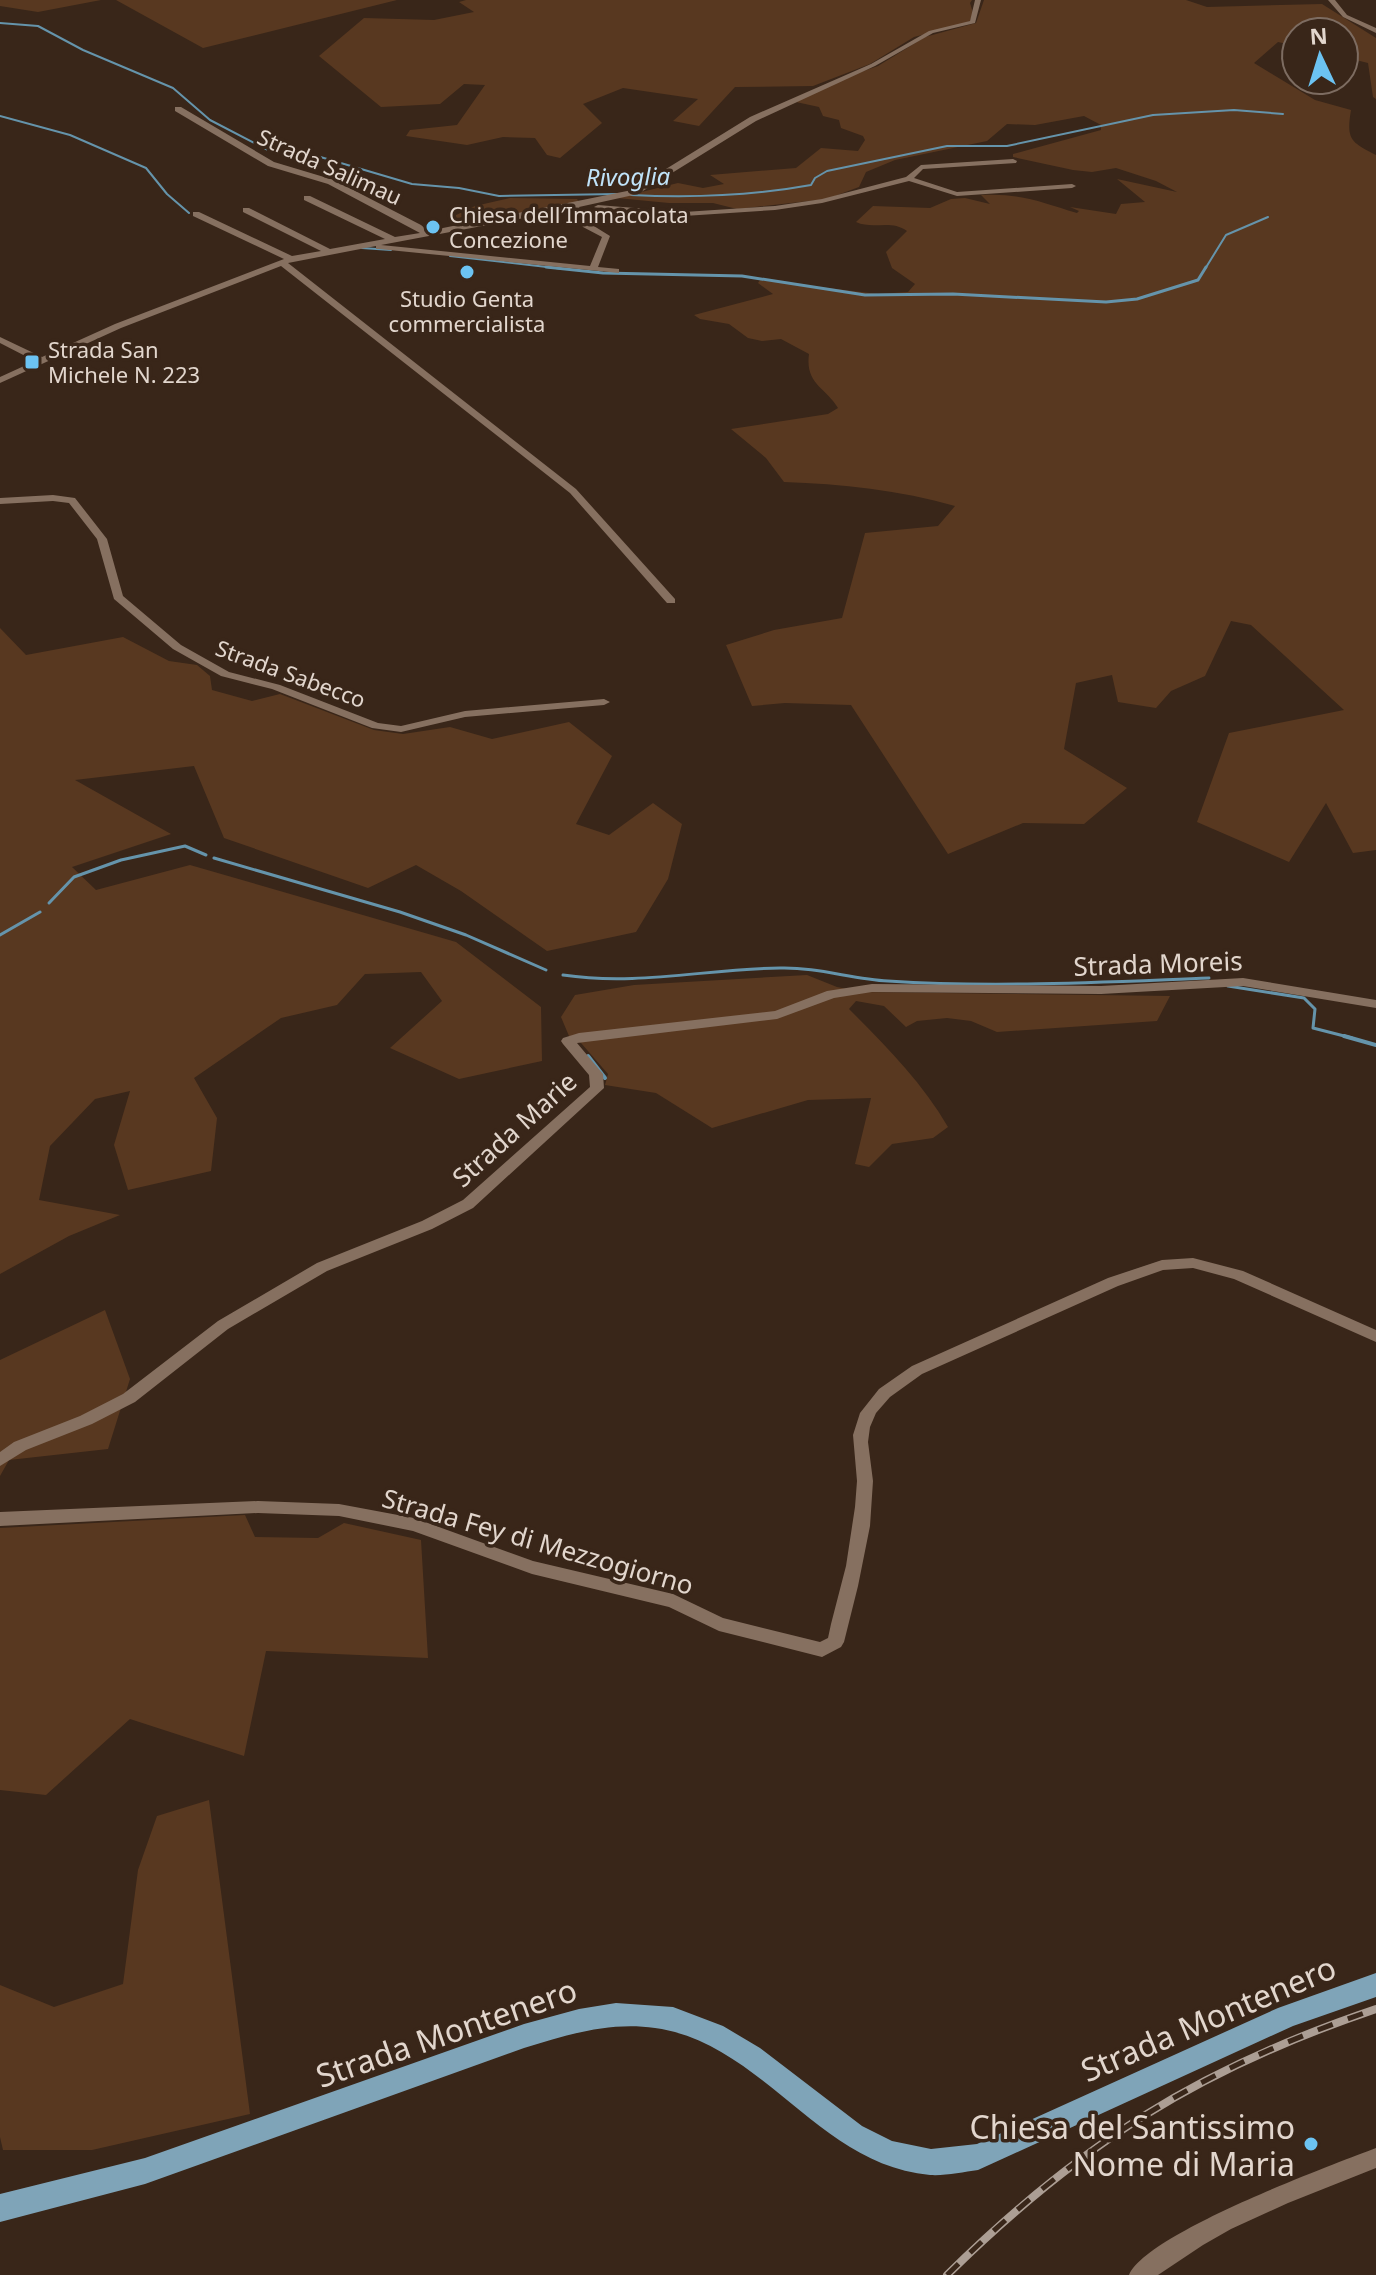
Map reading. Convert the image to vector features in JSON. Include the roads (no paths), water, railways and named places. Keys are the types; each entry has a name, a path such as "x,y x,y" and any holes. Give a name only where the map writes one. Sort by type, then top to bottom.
{"main road":[{"name":"Strada Montenero","path":"0,2208 145,2171 524,2036 587,2016 615,2014 673,2019 717,2035 860,2141 908,2161 954,2163 978,2157 1287,2016 1376,1985"}],"street":[{"path":"0,380 41,360 291,259 630,193 753,119 836,79 873,65 931,32 973,22 978,0"},
{"path":"1331,0 1345,16 1376,31"},
{"name":"Strada Salimau","path":"178,109 271,164 331,182 425,233"},
{"path":"574,206 684,214 760,209 822,201 909,179 921,167 1013,161"},
{"path":"909,179 957,194 1072,186"},
{"path":"307,198 392,239"},
{"path":"574,206 586,225 606,236 593,269"},
{"path":"246,210 327,251"},
{"path":"196,214 291,259"},
{"path":"365,244 616,271"},
{"path":"281,262 573,491 671,601"},
{"path":"0,340 41,360"},
{"name":"Strada Sabecco","path":"0,501 72,500 102,539 118,597 146,618 163,637 225,674 276,687 376,726 401,729 465,714 604,702"},
{"name":"Strada Moreis","path":"939,988 1101,990 1243,982 1376,1004"},
{"name":"Strada Marie","path":"0,1460 20,1446 86,1420 129,1398 223,1325 312,1273 340,1258 427,1225 480,1195 597,1088 596,1074 568,1041 607,1033 777,1015 856,989 939,988"},
{"name":"Strada Fey di Mezzogiorno","path":"0,1519 258,1507 339,1510 414,1525 532,1567 673,1601 719,1624 822,1650 835,1642 846,1603 865,1489 862,1428 875,1404 891,1387 917,1370 1113,1282 1162,1265 1193,1263 1238,1275 1376,1336"},
{"path":"1140,2275 1171,2250 1229,2217 1376,2158"}],"waterway":[{"name":"Rivoglia","path":"0,23 38,26 83,50 173,88 210,120 268,150 317,156 412,184 459,188 499,196 618,194"},
{"name":"Rivoglia","path":"631,195 721,195 789,189 811,185 815,178 827,171 947,146 1007,146 1153,115 1234,110 1283,114"},
{"path":"0,116 70,135 146,168 167,194 189,213"},
{"path":"1205,269 1226,235 1268,217"},
{"path":"362,248 391,250"},
{"path":"450,256 552,268"},
{"path":"546,267 552,268"},
{"path":"552,268 603,273 742,276 865,295 953,294 1106,302 1137,299 1198,280 1206,267"},
{"path":"552,268 564,269"},
{"path":"49,903 74,877 121,860 185,846 206,855"},
{"path":"214,858 400,912 466,935 546,970"},
{"path":"0,935 40,912"},
{"path":"563,975 618,979 780,968 888,981 968,984 1209,978"},
{"path":"1228,986 1304,998 1315,1009 1313,1028 1352,1038"},
{"path":"1344,1036 1376,1045"},
{"path":"588,1056 605,1078"}],"railway":[{"path":"947,2275 1045,2187 1145,2115 1253,2057 1376,2009"}],"place":[{"name":"Chiesa dell′Immacolata Concezione","path":"433,227"},
{"name":"Studio Genta commercialista","path":"467,272"},
{"name":"Strada San Michele N. 223","path":"32,362"},
{"name":"Chiesa del Santissimo Nome di Maria","path":"1311,2144"}]}
